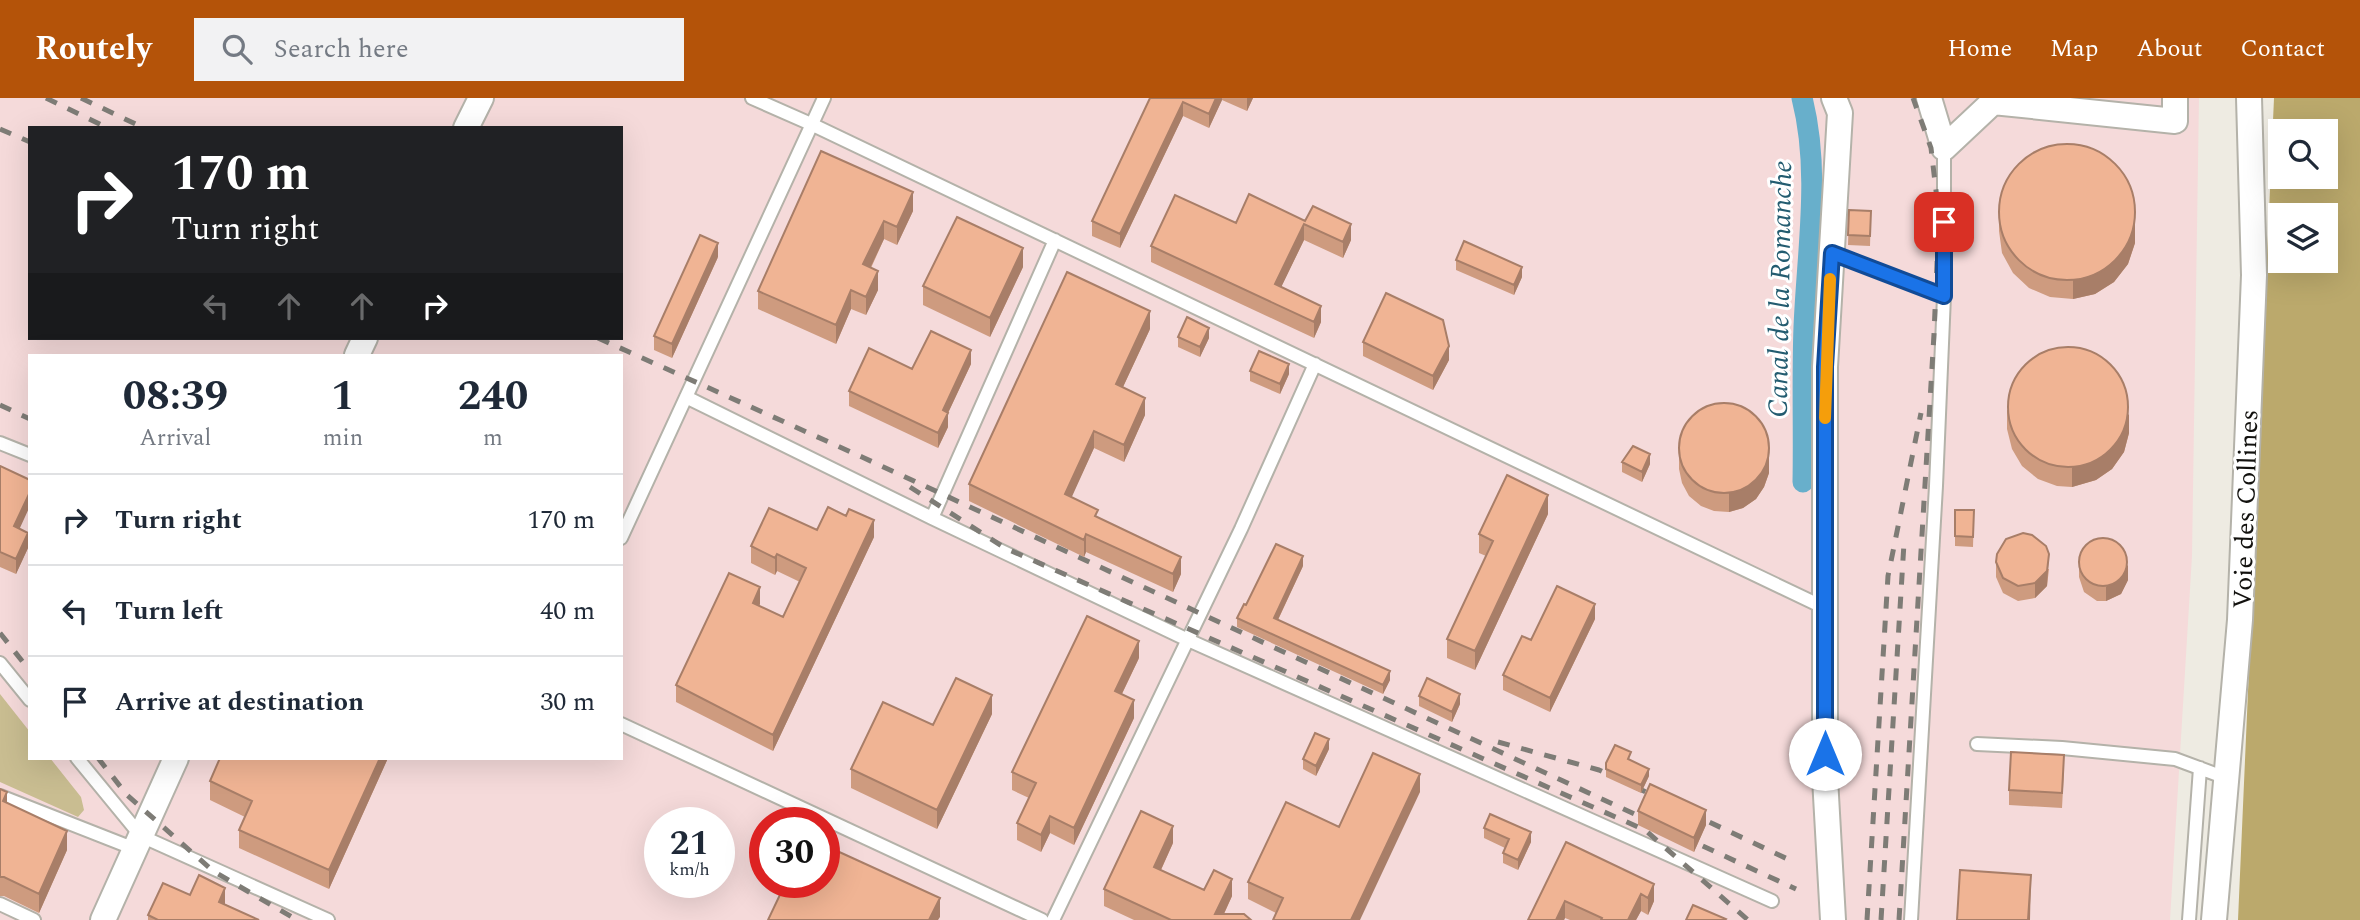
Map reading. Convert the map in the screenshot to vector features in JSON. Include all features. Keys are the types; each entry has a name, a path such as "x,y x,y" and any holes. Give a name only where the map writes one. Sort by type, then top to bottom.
{"street":[{"path":"467,126 481,98"},
{"path":"1833,920 1825,778 1825,367 1840,113 1834,98"},
{"path":"1929,98 1944,148 1990,100 2175,121 2175,98"},
{"name":"Voie des Collines","path":"2214,920 2240,620 2254,275 2249,98"},
{"path":"103,920 175,760"}],"lane":[{"path":"752,98 1825,608"},
{"path":"623,534 824,98"},
{"path":"1911,920 1928,643 1944,296 1944,148"},
{"path":"932,518 1055,240"},
{"path":"1832,253 1944,296"},
{"path":"1052,920 1241,529 1315,364"},
{"path":"686,397 1188,640 1772,901"},
{"path":"0,443 28,454"},
{"path":"0,663 28,698"},
{"path":"623,725 1042,920"},
{"path":"1977,744 2062,748 2175,760 2226,778"},
{"path":"78,760 138,842"},
{"path":"2189,920 2200,768"},
{"path":"0,796 138,842 328,920"},
{"path":"0,904 34,920"}],"shaded area":[{"path":"0,98 2199,98 2192,556 2170,920 0,920"},
{"path":"2274,98 2360,98 2360,920 2238,920 2268,235 2268,273 2338,273 2338,203 2269,203 2270,189 2338,189 2338,119 2273,119"},
{"path":"0,694 28,729 28,760 52,760 81,797 84,810 78,817 0,782"}],"building":[{"path":"1150,98 1216,98 1209,114 1183,102 1120,234 1092,221"},
{"path":"2067,144 2093,149 2115,164 2130,186 2135,212 2130,238 2115,260 2093,275 2067,280 2041,275 2019,260 2004,238 1999,212 2004,186 2019,164 2041,149"},
{"path":"821,151 913,192 897,227 884,221 863,264 878,271 866,297 851,290 836,325 758,291"},
{"path":"1249,194 1305,221 1313,206 1351,224 1343,242 1304,224 1275,284 1321,306 1314,322 1151,246 1175,195 1236,223"},
{"path":"1849,210 1871,211 1870,236 1848,235"},
{"path":"957,217 1023,248 990,318 923,286"},
{"path":"700,235 718,243 672,344 654,336"},
{"path":"1464,241 1522,267 1514,285 1456,260"},
{"path":"1067,272 1150,311 1116,384 1145,398 1124,445 1094,431 1065,494 1098,510 1095,516 1181,557 1173,574 1086,534 1084,540 969,484"},
{"path":"1386,293 1443,320 1449,346 1433,376 1363,342"},
{"path":"1187,317 1209,328 1200,347 1178,337"},
{"path":"931,331 971,350 943,410 948,413 938,433 849,391 869,348 912,369"},
{"path":"2068,347 2091,351 2111,364 2124,384 2128,407 2124,430 2111,450 2091,463 2068,467 2045,463 2025,450 2012,430 2008,407 2012,384 2025,364 2045,351"},
{"path":"1259,351 1289,364 1280,384 1250,371"},
{"path":"1724,403 1741,407 1756,416 1765,431 1769,448 1765,465 1756,480 1741,489 1724,493 1707,489 1692,480 1683,465 1679,448 1683,431 1692,416 1707,407"},
{"path":"1633,446 1650,454 1642,472 1622,462"},
{"path":"0,466 28,479 28,496 14,526 28,533 16,559 0,552"},
{"path":"1507,475 1548,495 1475,651 1447,639 1493,541 1479,534"},
{"path":"828,507 846,516 849,509 874,520 773,735 676,685 729,573 760,587 753,603 783,617 806,568 777,554 775,558 751,546 769,508 817,530"},
{"path":"1955,510 1974,510 1973,537 1955,536"},
{"path":"2023,533 2032,535 2046,546 2049,554 2047,571 2035,583 2018,586 2003,578 1996,562 1997,554 2006,539"},
{"path":"2103,538 2120,545 2127,562 2120,579 2103,586 2086,579 2079,562 2086,545"},
{"path":"1276,544 1303,556 1274,618 1390,671 1383,685 1237,618"},
{"path":"1557,586 1595,604 1550,698 1503,675 1522,636 1531,640"},
{"path":"1087,616 1139,641 1115,691 1134,700 1074,828 1050,816 1041,835 1017,823 1036,783 1012,772"},
{"path":"956,678 992,695 937,810 851,769 883,702 933,725"},
{"path":"1427,678 1460,694 1452,712 1419,696"},
{"path":"1315,733 1329,739 1316,766 1303,759"},
{"path":"1615,745 1631,752 1628,759 1649,769 1641,785 1606,769 1606,763"},
{"path":"2011,752 2064,755 2062,793 2009,790"},
{"path":"1373,753 1420,774 1351,920 1273,920 1283,898 1248,882 1286,802 1339,827"},
{"path":"219,760 379,760 329,870 239,830 252,801 210,781"},
{"path":"1650,784 1706,810 1694,838 1638,811"},
{"path":"0,789 7,792 3,801 67,831 39,894 0,877"},
{"path":"1141,811 1173,826 1154,867 1204,890 1214,870 1232,879 1215,914 1244,914 1251,920 1171,920 1104,889"},
{"path":"1490,814 1531,832 1518,860 1503,853 1509,839 1484,828"},
{"path":"1566,842 1654,884 1648,898 1641,894 1628,920 1601,920 1602,918 1565,901 1556,920 1528,920"},
{"path":"840,852 940,898 929,920 768,920 778,898 840,898"},
{"path":"1960,870 2031,875 2028,920 1957,920"},
{"path":"199,875 225,888 219,902 259,920 158,920 148,915 163,883 190,895"},
{"path":"1693,905 1726,919 1686,920"}],"waterway":[{"name":"Canal de la Romanche","path":"1802,98 1808,126 1812,183 1803,346 1803,482"}],"railway":[{"path":"46,98 104,126"},
{"path":"81,98 140,126"},
{"path":"1899,920 1939,216 1931,148 1913,98"},
{"path":"0,129 28,141"},
{"path":"602,340 1656,824"},
{"path":"0,405 28,418"},
{"path":"1867,920 1888,576 1921,413"},
{"path":"910,487 1005,548 1645,830 1748,920"},
{"path":"1881,920 1904,543"},
{"path":"0,633 28,668"},
{"path":"1498,742 1599,770 1663,800"},
{"path":"100,760 127,795 213,871 297,920"},
{"path":"1688,812 1796,863"},
{"path":"1681,836 1796,889"}],"slow traffic":[{"path":"1825,418 1830,279"}],"route":[{"path":"1825,754 1825,367 1832,253 1944,296 1944,222"}]}
